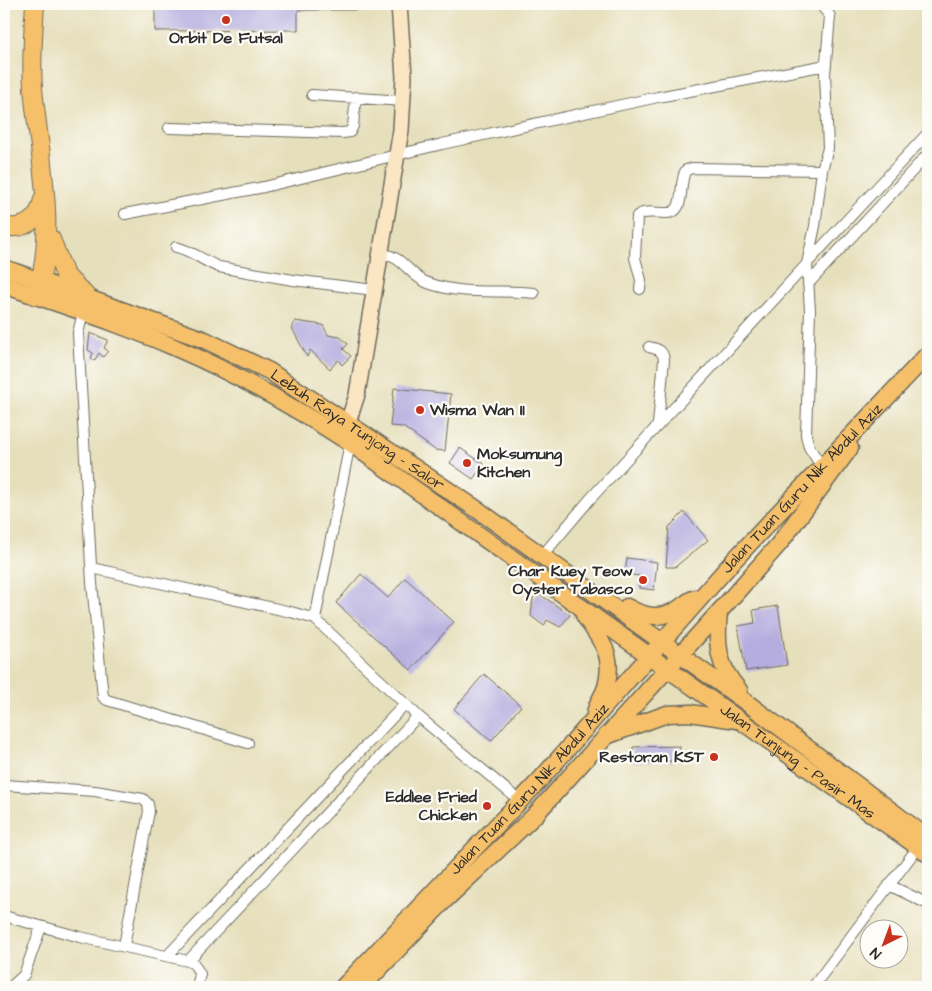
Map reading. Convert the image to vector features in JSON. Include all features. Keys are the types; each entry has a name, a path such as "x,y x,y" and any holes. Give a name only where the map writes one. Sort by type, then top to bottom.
{"highway":[{"path":"34,4 32,42 33,86 47,226 58,260 86,305"},
{"path":"4,226 18,227 33,220 40,211 44,200"},
{"path":"39,289 45,261 44,200"}],"main road":[{"path":"348,422 357,395 398,155 404,101 399,4"},
{"name":"Lebuh Raya Tunjong - Salor","path":"4,268 39,289 86,305 189,334 249,360 348,422 542,556 679,655"},
{"name":"Lebuh Raya Tunjong - Salor","path":"4,285 39,289"},
{"name":"Lebuh Raya Tunjong - Salor","path":"86,305 221,368 275,396 350,443 667,669"},
{"path":"878,408 928,354"},
{"name":"Jalan Tuan Guru Nik Abdul Aziz","path":"343,987 593,722 704,596 822,466 878,408"},
{"name":"Jalan Tuan Guru Nik Abdul Aziz","path":"362,987 445,900 534,816 719,612 796,521 831,476 878,408"},
{"path":"592,592 646,616 664,615 678,609 691,599 704,596"},
{"path":"578,605 606,647 610,669 605,690 596,707 593,722"},
{"path":"719,612 717,645 720,661 732,683 750,706"},
{"name":"Jalan Tunjung - Pasir Mas","path":"679,655 750,706 925,846"},
{"name":"Jalan Tunjung - Pasir Mas","path":"667,669 925,846"},
{"path":"606,736 667,714 690,713 739,720"}],"street":[{"path":"820,4 830,16 825,74 828,148 822,170 807,274 810,310 806,434 809,447 822,466"},
{"path":"125,214 264,187 658,97 825,74"},
{"path":"312,95 404,101"},
{"path":"169,128 350,132 353,126 356,97"},
{"path":"807,274 928,133"},
{"path":"542,556 658,424 928,154"},
{"path":"640,289 635,258 637,216 643,212 669,214 676,211 679,206 686,170 693,168 822,170"},
{"path":"176,247 194,252 210,264 219,267 293,280 374,290"},
{"path":"382,254 391,254 400,259 416,275 429,283 476,293 504,290 534,293"},
{"path":"86,305 78,332 92,568 102,694 105,699 248,743"},
{"path":"649,348 658,349 663,354 664,360 658,424"},
{"path":"315,619 350,443"},
{"path":"92,568 315,619 418,716 520,800"},
{"path":"168,956 405,704"},
{"path":"188,961 418,716"},
{"path":"4,785 95,791 143,800 148,804 149,811 124,946"},
{"path":"813,987 889,885 925,846"},
{"path":"889,885 928,904"},
{"path":"4,916 188,961 194,964 200,974 197,987"},
{"path":"12,987 24,975 41,926"}],"building":[{"name":"Orbit De Futsal","path":"155,4 358,4 358,10 298,10 298,30 155,31"},
{"path":"295,321 323,325 328,335 340,337 348,344 343,349 351,356 342,365 338,360 330,369 310,350 307,357 292,328"},
{"path":"90,333 108,340 104,348 108,351 103,357 99,353 94,361 91,359 93,353 88,350"},
{"name":"Wisma Wan II","path":"394,388 451,394 445,451 435,450 403,427 390,426"},
{"name":"Moksumung Kitchen","path":"460,448 484,464 473,479 450,463"},
{"path":"684,512 708,540 675,567 666,567 669,527"},
{"path":"627,558 657,562 654,590 639,588 640,576 625,574"},
{"path":"361,574 388,598 405,578 454,622 411,670 336,603"},
{"path":"538,593 570,615 560,627 547,620 544,626 531,616 533,598"},
{"path":"778,606 787,665 746,671 738,626 755,623 753,610"},
{"path":"484,674 521,706 491,741 454,709"},
{"path":"680,746 680,761 633,762 633,747"}],"place":[{"name":"Orbit De Futsal","path":"226,20"},
{"name":"Wisma Wan II","path":"420,410"},
{"name":"Moksumung Kitchen","path":"467,463"},
{"name":"Char Kuey Teow Oyster Tabasco","path":"643,580"},
{"name":"Restoran KST","path":"714,757"},
{"name":"Eddlee Fried Chicken","path":"487,806"}]}
